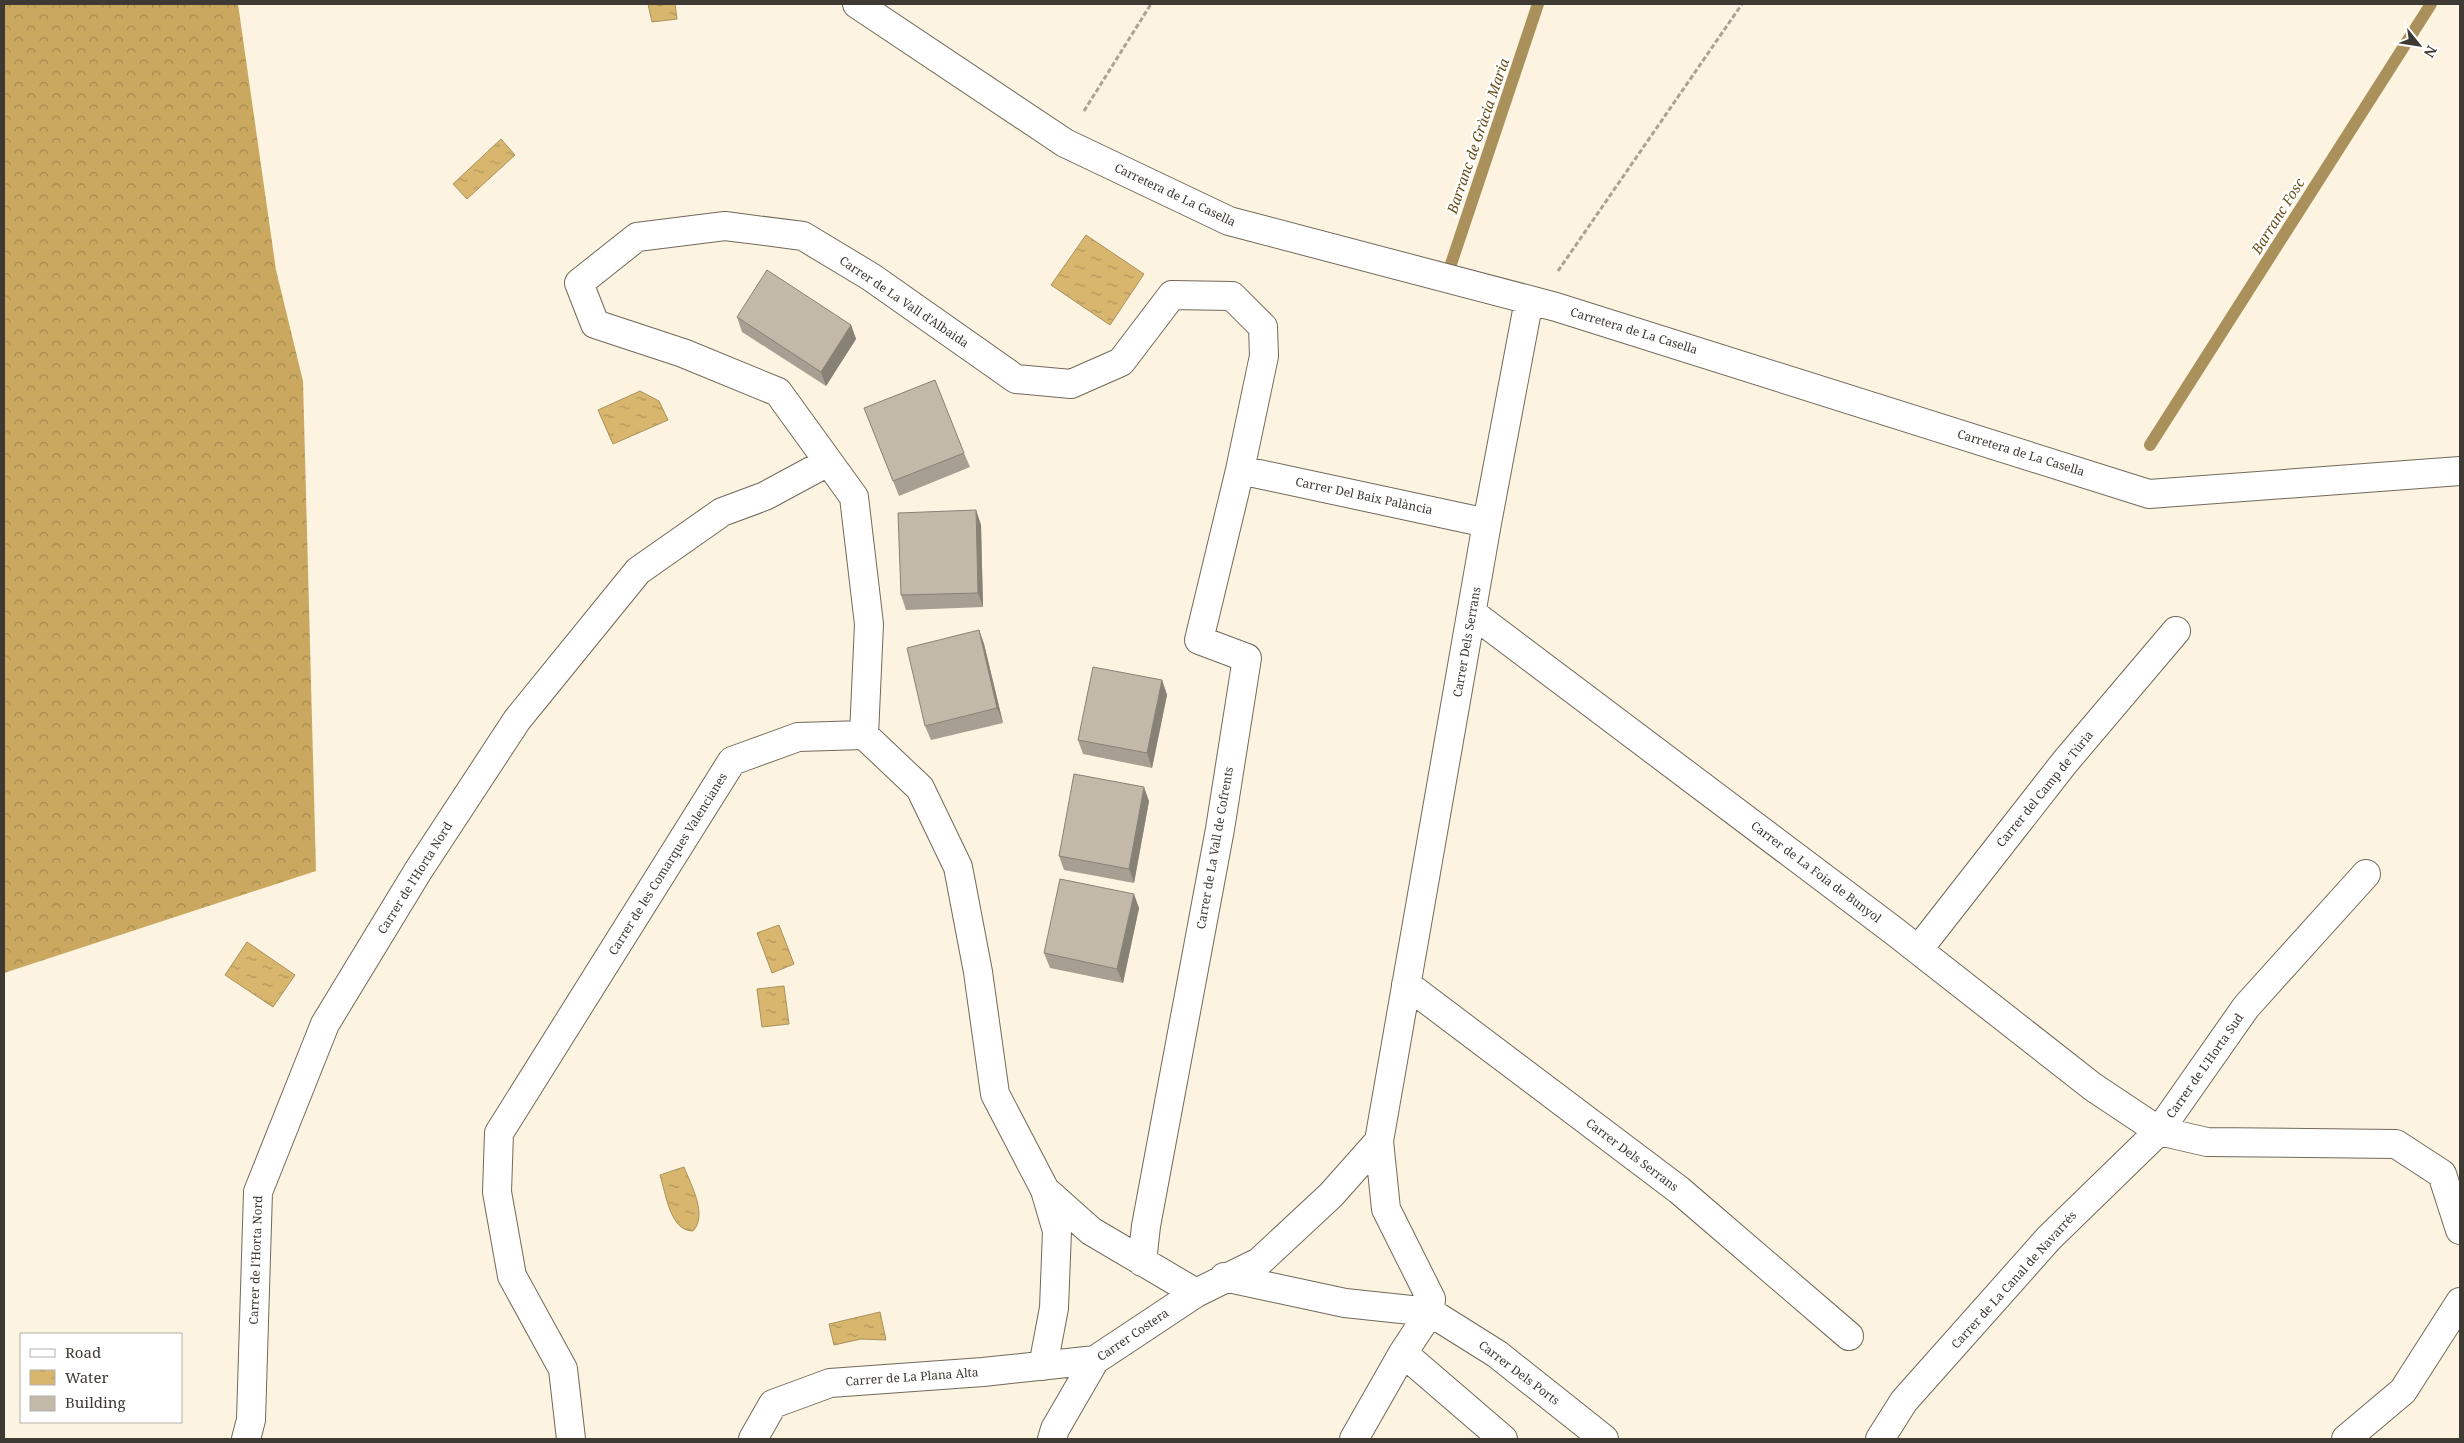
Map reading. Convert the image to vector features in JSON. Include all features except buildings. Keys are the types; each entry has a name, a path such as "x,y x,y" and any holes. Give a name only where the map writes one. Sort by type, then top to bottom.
{"street":[{"name":"Carretera de La Casella","path":"858,4 1065,143 1229,221 1556,307 2149,494 2460,471"},
{"name":"Carrer de La Vall d'Albaida","path":"864,735 869,624 854,497 778,392 684,353 595,324 580,283 637,237 725,226 803,236 871,277 1016,379 1071,384 1121,362 1172,295 1232,296 1263,327 1264,356 1240,470"},
{"name":"Carrer Dels Serrans","path":"1379,1141 1487,523 1529,300"},
{"name":"Carrer de l'Horta Nord","path":"246,1439 251,1420 258,1192 325,1024 418,872 517,720 638,571 722,512 766,496 828,462"},
{"name":"Carrer Del Baix Palància","path":"1240,470 1487,523"},
{"name":"Carrer de La Vall de Cofrents","path":"1142,1262 1146,1226 1220,829 1247,658 1199,640 1240,470"},
{"name":"Carrer de La Foia de Bunyol","path":"1472,612 1918,950 2093,1087 2159,1131"},
{"name":"Carrer del Camp de Túria","path":"1918,950 2065,762 2176,631"},
{"path":"864,735 920,788 958,867 978,972 995,1094 1045,1190 1057,1230 1054,1308 1043,1366"},
{"name":"Carrer de les Comarques Valencianes","path":"571,1439 563,1369 512,1276 497,1192 499,1133 732,761 798,737 864,735"},
{"name":"Carrer de L'Horta Sud","path":"2366,874 2246,1007 2159,1131 2207,1142 2396,1144 2442,1174 2460,1230"},
{"name":"Carrer Dels Serrans","path":"1406,984 1679,1190 1849,1336"},
{"name":"Carrer de La Canal de Navarrés","path":"1880,1439 1904,1401 2049,1238 2159,1131"},
{"path":"1045,1190 1091,1231 1196,1293 1224,1277 1259,1262 1331,1195 1379,1141"},
{"path":"1354,1439 1403,1353 1430,1312 1431,1299 1386,1209 1379,1141"},
{"name":"Carrer Dels Ports","path":"1224,1277 1345,1303 1430,1312 1497,1354 1604,1439"},
{"name":"Carrer Costera","path":"1052,1439 1055,1429 1095,1360 1196,1293"},
{"path":"2346,1439 2403,1391 2460,1302"},
{"path":"1403,1353 1503,1439"},
{"name":"Carrer de La Plana Alta","path":"753,1439 773,1404 830,1383 983,1372 1095,1360"}],"path":[{"path":"1065,143 1152,4"},
{"path":"1529,300 1557,272 1742,4"}],"green space":[{"path":"4,4 238,4 276,270 303,381 316,871 4,973"}],"water":[{"path":"648,4 675,4 677,19 652,22"},
{"path":"501,139 515,155 467,199 453,184"},
{"path":"1086,235 1144,274 1110,325 1051,285"},
{"path":"640,391 659,401 668,420 613,444 598,410"},
{"path":"779,925 794,964 772,973 757,933"},
{"path":"247,942 295,975 273,1007 225,975"},
{"path":"784,986 789,1024 762,1027 757,989"},
{"path":"684,1167 699,1208 699,1217 693,1231 679,1225 674,1218 660,1175"},
{"path":"880,1312 886,1340 861,1339 834,1345 829,1324"}],"waterway":[{"name":"Barranc de Gràcia Maria","path":"1446,279 1538,4"},
{"name":"Barranc Fosc","path":"2150,445 2431,4"}]}
